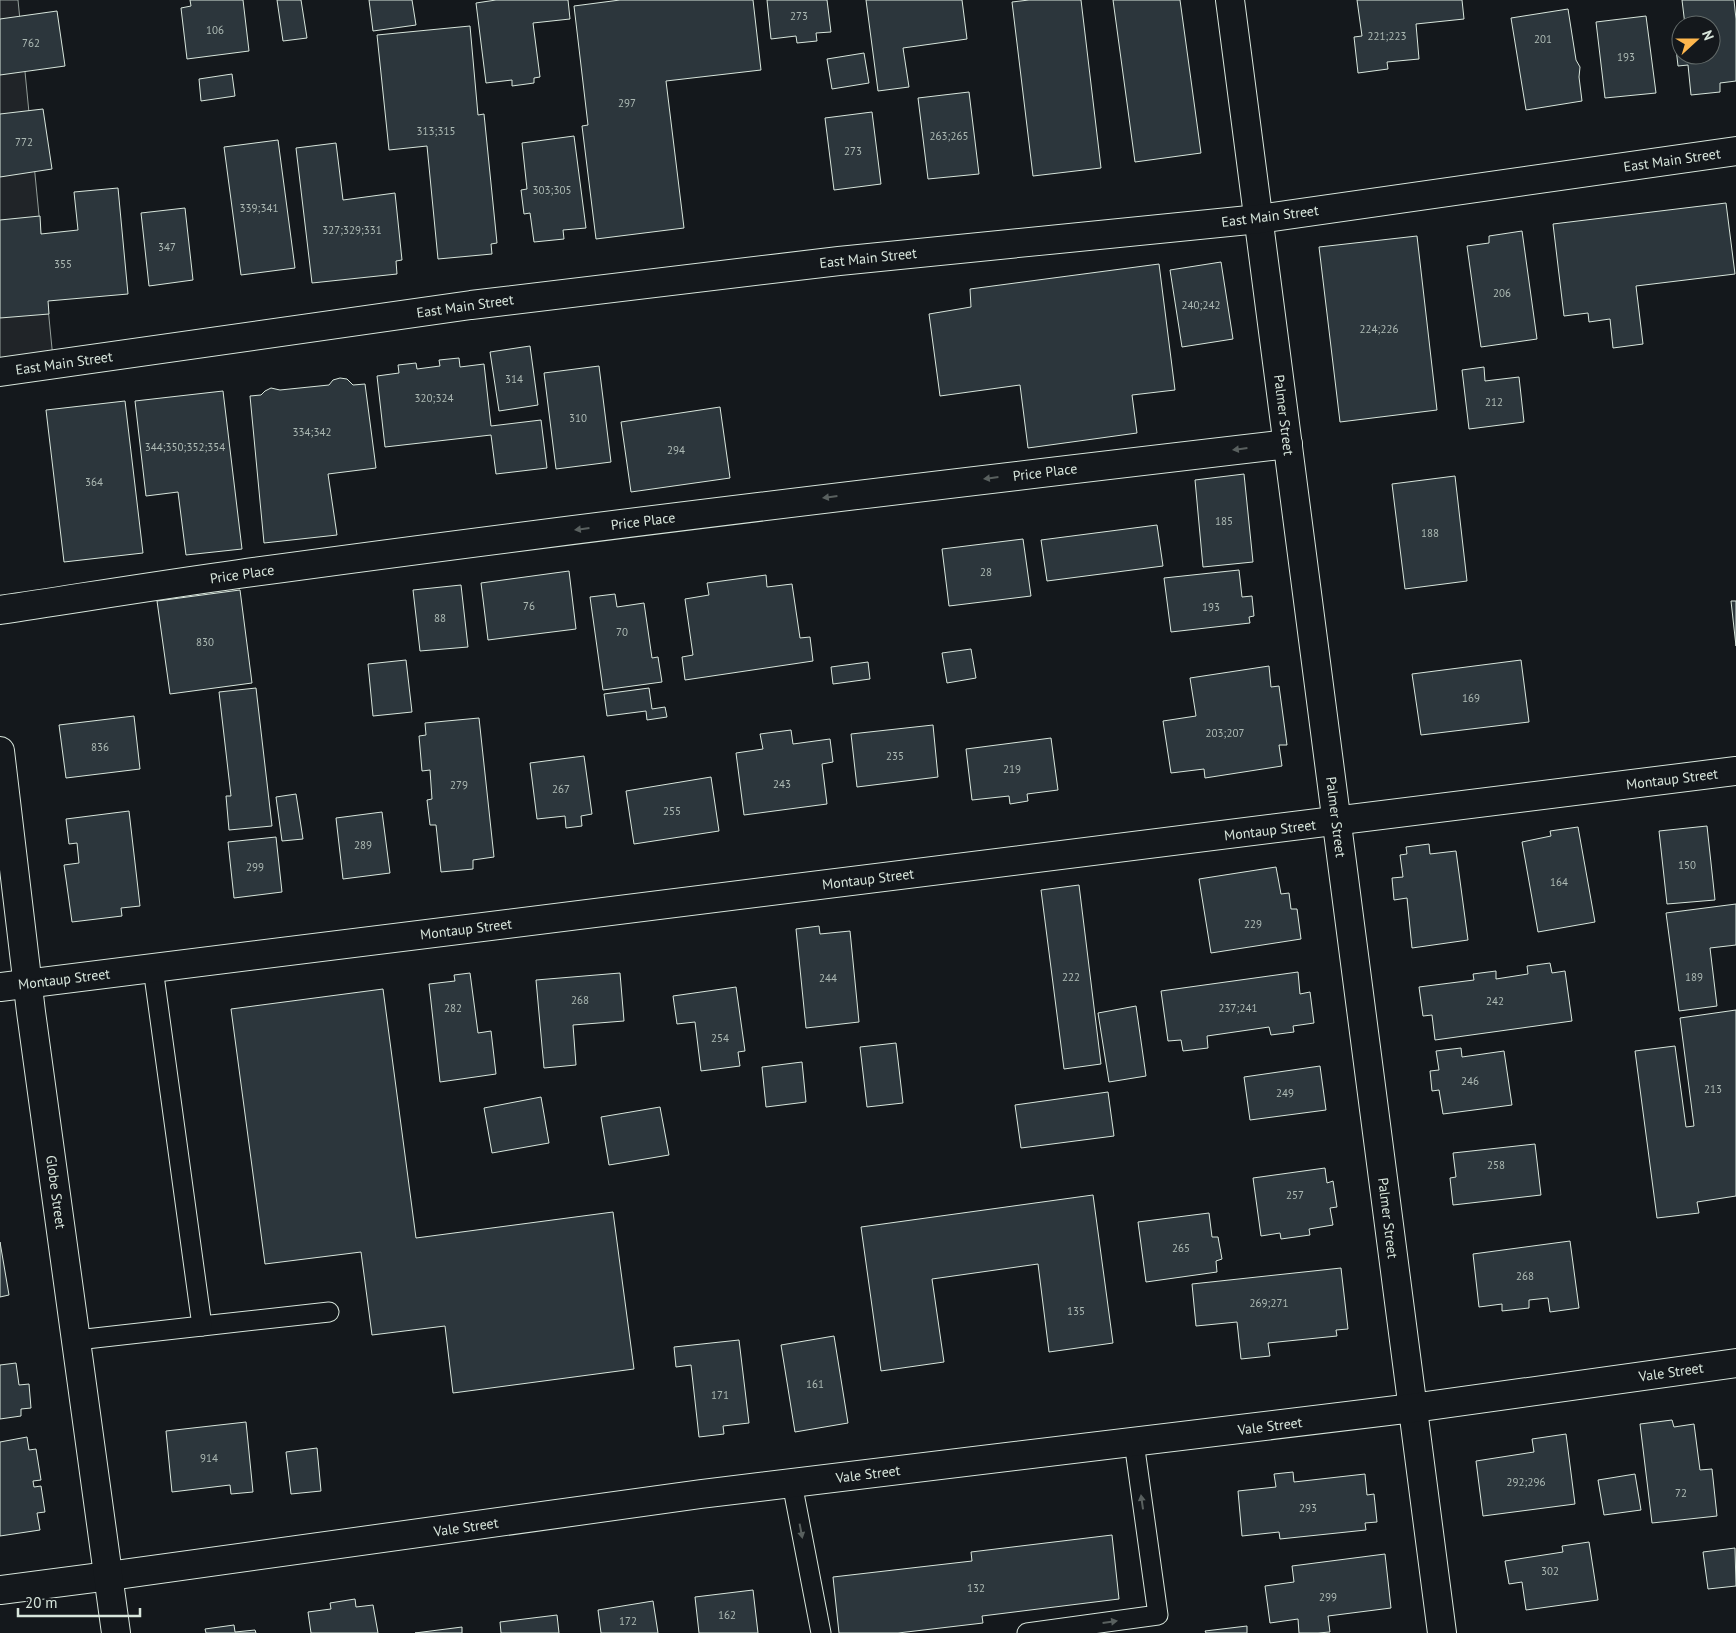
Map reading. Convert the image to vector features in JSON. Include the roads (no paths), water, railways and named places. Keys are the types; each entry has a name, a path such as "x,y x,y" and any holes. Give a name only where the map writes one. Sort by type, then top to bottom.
{"street":[{"name":"Palmer Street","path":"1230,0 1442,1633"},
{"name":"East Main Street","path":"0,372 480,303 839,260 1259,219 1736,151"},
{"name":"Price Place","path":"0,610 236,574 836,497 1288,444"},
{"name":"Globe Street","path":"0,751 28,984 116,1633"},
{"name":"Montaup Street","path":"0,987 1736,771"},
{"name":"Vale Street","path":"0,1590 701,1494 1413,1408 1736,1363"}],"lane":[{"path":"153,968 202,1326"},
{"path":"77,1340 329,1312"},
{"path":"1027,1633 1158,1616 1134,1442"},
{"path":"792,1483 821,1633"}]}
